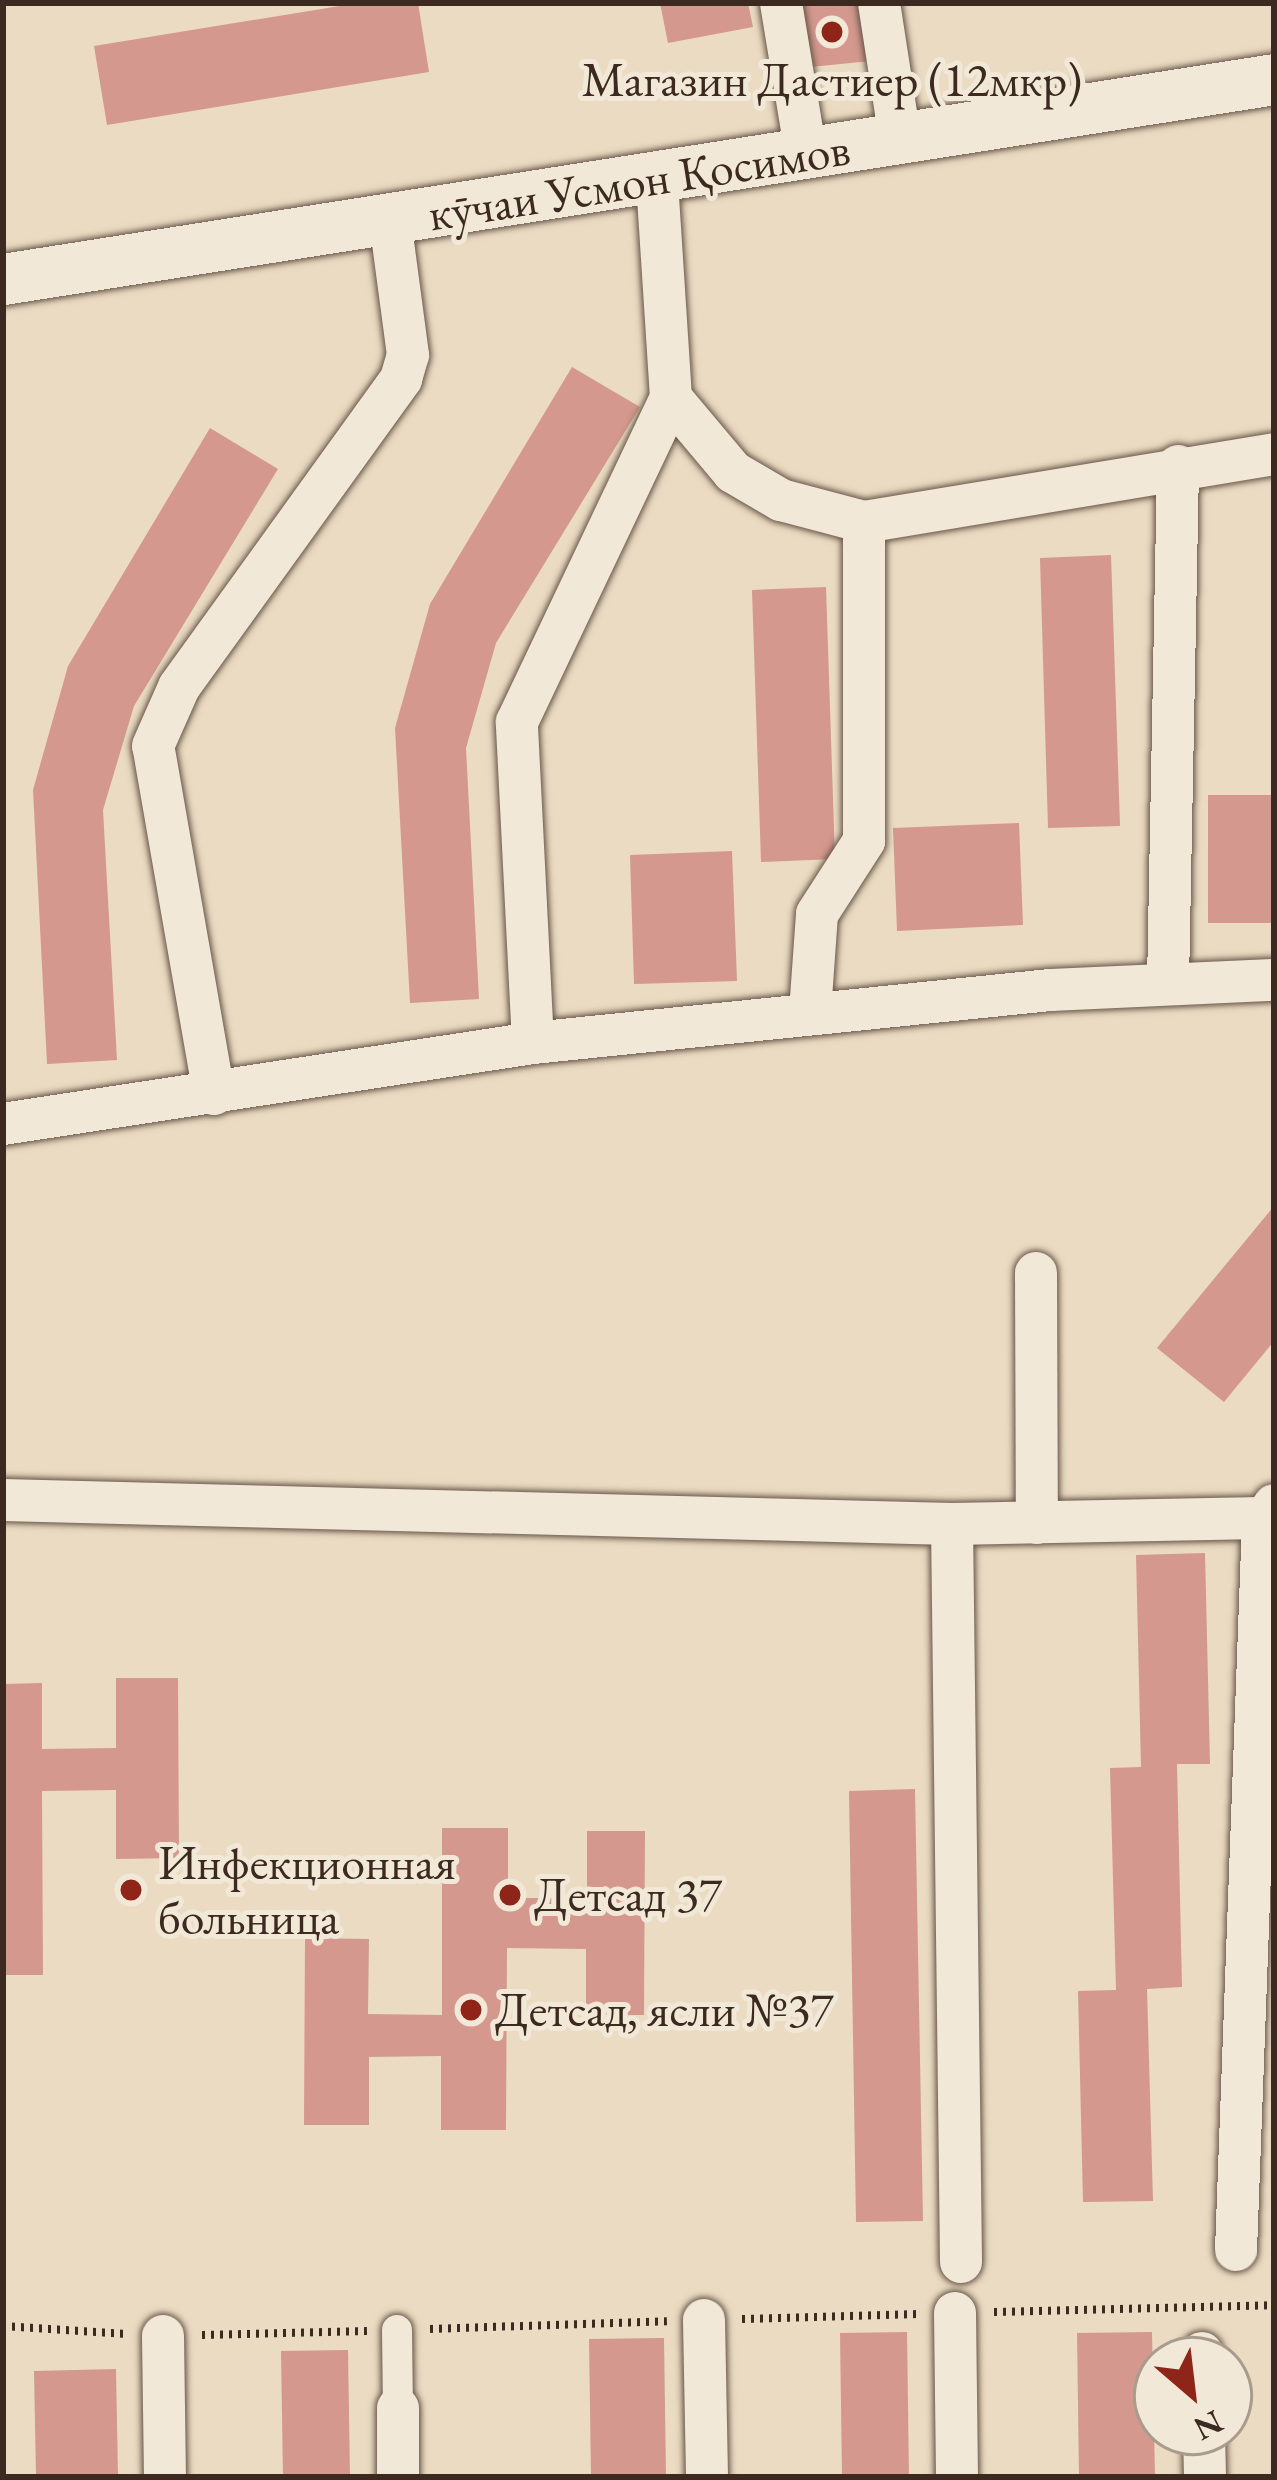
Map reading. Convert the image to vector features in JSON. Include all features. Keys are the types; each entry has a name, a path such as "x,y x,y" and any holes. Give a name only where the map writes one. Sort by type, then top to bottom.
{"street":[{"path":"781,3 806,154"},
{"path":"879,3 899,139"},
{"name":"кӯчаи Усмон Қосимов","path":"3,279 1274,79"},
{"path":"532,1043 518,722 671,398 657,178"},
{"path":"214,1094 153,746 179,687 400,379 408,355 390,220"},
{"path":"671,398 734,472 781,500 864,522 1178,466 1274,454"},
{"path":"1168,985 1178,466"},
{"path":"810,1012 817,914 864,841 864,522"},
{"path":"3,1124 532,1043 810,1012 1274,980"},
{"path":"1036,1273 1037,1523"},
{"path":"3,1500 952,1525 1270,1515 1236,2250"},
{"path":"952,1525 961,2262"},
{"path":"955,2313 958,2477"},
{"path":"704,2320 707,2477"},
{"path":"397,2330 398,2477"},
{"path":"164,2336 165,2477"}],"path":[{"path":"3,2326 164,2336 1274,2305"}],"building":[{"path":"358,3 418,3 429,72 107,125 94,46"},
{"path":"660,3 748,3 753,27 668,43"},
{"name":"Магазин Дастиер (12мкр)","path":"792,3 865,3 871,61 800,68"},
{"path":"572,367 640,407 496,643 466,748 479,999 410,1003 395,728 430,604"},
{"path":"210,428 278,469 134,706 103,810 117,1060 47,1064 33,790 68,666"},
{"path":"1111,555 1120,826 1048,828 1040,558"},
{"path":"826,587 835,859 761,862 752,590"},
{"path":"1208,795 1274,795 1274,923 1208,923"},
{"path":"1019,823 1023,925 897,931 893,828"},
{"path":"732,851 737,981 634,984 630,855"},
{"path":"1274,1206 1274,1341 1224,1402 1157,1348"},
{"path":"1205,1553 1210,1764 1177,1764 1182,1987 1147,1989 1153,2201 1083,2202 1078,1991 1116,1990 1110,1768 1141,1767 1136,1555"},
{"path":"116,1678 178,1678 179,1858 116,1859 116,1790 42,1791 43,1975 3,1975 3,1684 42,1683 42,1749 116,1748"},
{"path":"915,1789 923,2221 856,2222 849,1791"},
{"path":"442,1828 508,1828 508,1898 587,1898 587,1831 645,1831 644,2015 586,2015 586,1949 507,1948 506,2130 441,2130 441,2056 369,2057 369,2125 304,2125 305,1938 369,1939 368,2014 442,2015"},
{"path":"907,2332 909,2477 842,2477 840,2333"},
{"path":"1152,2332 1152,2336 1133,2336 1133,2456 1155,2456 1155,2477 1079,2477 1077,2333"},
{"path":"664,2338 666,2477 591,2477 589,2339"},
{"path":"348,2350 350,2477 283,2477 281,2351"},
{"path":"116,2369 118,2477 36,2477 34,2371"}],"place":[{"name":"Магазин Дастиер (12мкр)","path":"832,32"},
{"name":"Инфекционная больница","path":"131,1890"},
{"name":"Детсад 37","path":"510,1895"},
{"name":"Детсад, ясли №37","path":"471,2010"}]}
